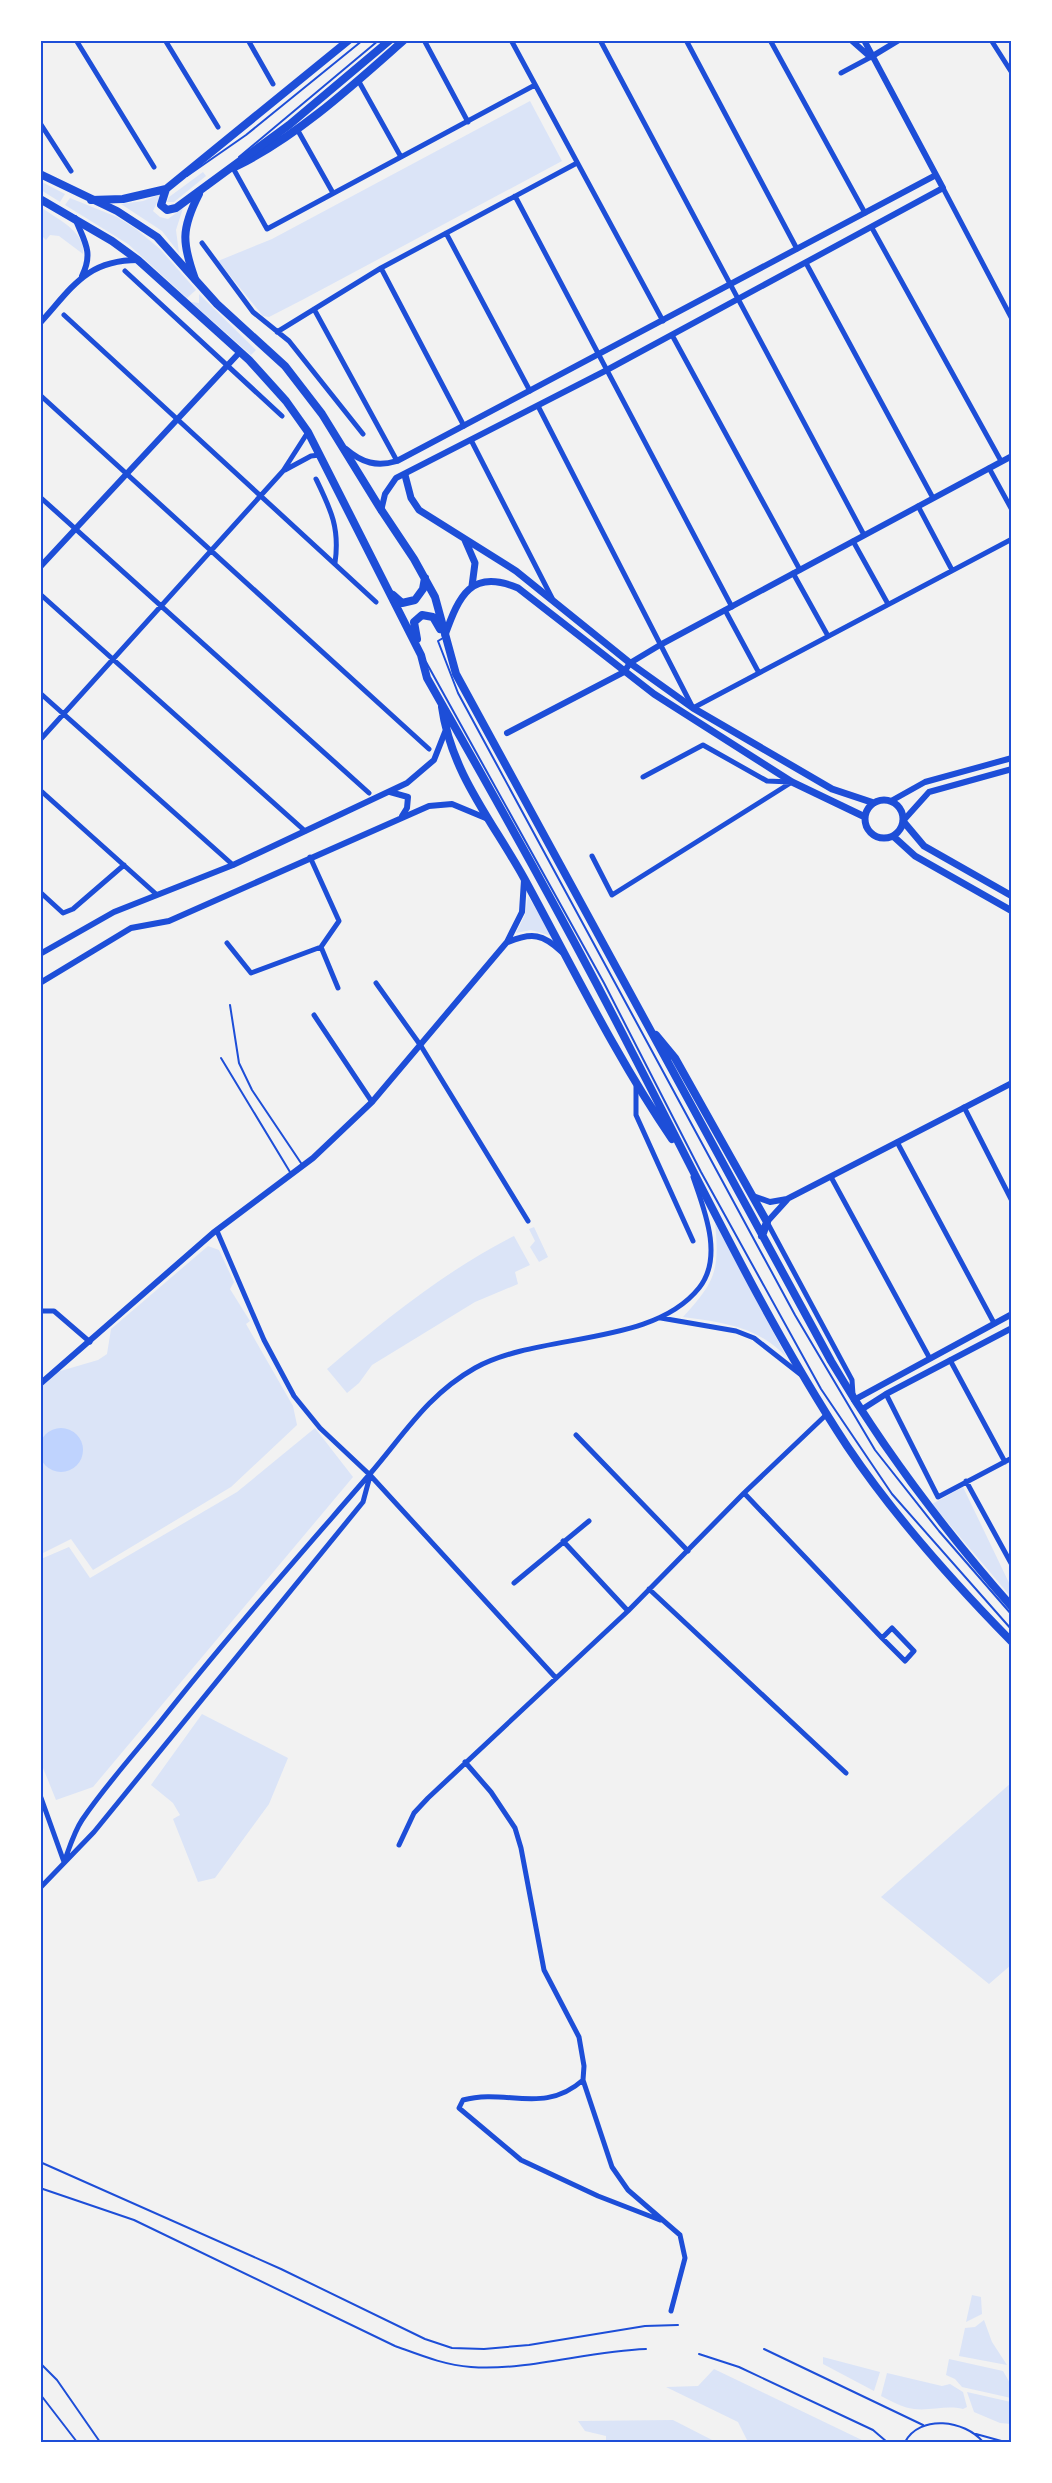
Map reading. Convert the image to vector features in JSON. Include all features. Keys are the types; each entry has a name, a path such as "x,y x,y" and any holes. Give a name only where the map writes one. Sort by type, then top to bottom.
{"highway":[{"path":"91,200 123,199 166,189 349,40"},
{"path":"166,189 161,205 167,210 176,208 200,193 390,40"},
{"path":"195,279 184,248 184,238 190,211 200,193"}],"main road":[{"path":"230,171 264,153 297,129 404,40"},
{"path":"40,174 126,216 157,237 230,317 285,366 341,444 425,578 435,597 456,675 854,1400 921,1496 1011,1607"},
{"path":"40,198 75,218 138,260 239,353 286,401 309,432 421,655"},
{"path":"405,475 411,498 419,510 516,571 630,663 693,708 832,789 874,802 891,801 901,809 903,821 924,846 1011,896"},
{"path":"445,637 456,606 472,586 475,563 465,539"},
{"path":"390,592 402,603 408,603 419,596 425,578"},
{"path":"472,586 488,581 503,582 518,588 654,694 792,782 865,817 872,833 882,838 893,836 903,821"},
{"path":"445,637 433,617 426,614 419,616 414,626 427,678 604,998 687,1161 803,1376 863,1469 897,1513 1011,1642"},
{"path":"441,703 445,732 460,773 524,878 636,1087 687,1161"},
{"path":"865,817 874,802"},
{"path":"893,836 915,856 1011,911"},
{"path":"643,1019 675,1058 753,1196 767,1222 762,1236"}],"street":[{"path":"76,40 154,167"},
{"path":"165,40 218,127"},
{"path":"248,40 273,84"},
{"path":"424,40 468,122"},
{"path":"511,40 663,321"},
{"path":"600,40 864,535"},
{"path":"686,40 797,249"},
{"path":"770,40 865,213"},
{"path":"851,40 871,57"},
{"path":"864,40 1011,319"},
{"path":"841,73 899,40"},
{"path":"991,40 1011,73"},
{"path":"358,80 400,157"},
{"path":"230,171 267,229 536,86"},
{"path":"40,123 71,171"},
{"path":"297,129 333,193"},
{"path":"277,332 381,268 577,163"},
{"path":"341,444 362,460 374,464 397,461 936,175"},
{"path":"381,511 390,484 405,475 605,371 943,188"},
{"path":"515,196 605,371 732,607"},
{"path":"40,323 80,279 89,262 89,255 75,218"},
{"path":"872,228 1000,461"},
{"path":"446,233 530,391"},
{"path":"202,243 253,312 289,341 363,434"},
{"path":"80,279 107,262 138,260"},
{"path":"806,262 933,498"},
{"path":"381,268 464,426"},
{"path":"125,271 282,416"},
{"path":"314,309 397,461"},
{"path":"64,315 376,602"},
{"path":"672,335 828,636"},
{"path":"40,567 129,474 239,353"},
{"path":"40,395 429,749"},
{"path":"538,406 693,708 1011,538"},
{"path":"40,740 283,471 309,432"},
{"path":"471,440 552,599"},
{"path":"283,471 311,456 320,455"},
{"path":"507,733 624,672 630,663 660,645 1011,456"},
{"path":"989,468 1011,510"},
{"path":"316,479 339,539 335,563"},
{"path":"40,496 369,793"},
{"path":"918,506 952,570"},
{"path":"853,541 888,604"},
{"path":"40,594 305,831"},
{"path":"725,610 759,673"},
{"path":"40,693 233,865"},
{"path":"40,954 114,912 233,865 390,792 428,768 439,751 445,732"},
{"path":"643,777 703,745 767,780 792,782"},
{"path":"891,801 925,782 1011,758"},
{"path":"903,821 929,792 1011,769"},
{"path":"592,856 612,895 792,782"},
{"path":"40,790 156,894"},
{"path":"390,792 408,796 407,808 401,816"},
{"path":"40,983 131,928 169,921 401,816 440,803 467,808 489,819"},
{"path":"227,943 251,973 321,947 339,921 310,857"},
{"path":"40,892 63,913 73,909 124,865"},
{"path":"40,1384 217,1231 303,1166 372,1102 507,942 522,912 524,878"},
{"path":"507,942 528,934 537,935 550,940 566,955"},
{"path":"321,947 338,988"},
{"path":"376,983 421,1046 528,1221"},
{"path":"314,1015 372,1102"},
{"path":"753,1196 770,1202 787,1199 1011,1083"},
{"path":"636,1087 636,1115 693,1240"},
{"path":"964,1107 1011,1201"},
{"path":"897,1142 994,1323"},
{"path":"64,1862 80,1822 257,1604 370,1475 415,1418 446,1388 474,1369 527,1348 601,1335 661,1318 694,1293 708,1269 708,1218 687,1161"},
{"path":"831,1177 929,1357"},
{"path":"787,1199 767,1222 852,1380 854,1400 1011,1314"},
{"path":"217,1231 264,1340 294,1395 320,1428 370,1475 556,1678"},
{"path":"40,1311 54,1311 90,1342"},
{"path":"661,1318 736,1331 754,1338 803,1376"},
{"path":"861,1410 886,1394 1011,1328"},
{"path":"950,1360 1005,1462"},
{"path":"886,1394 938,1497 1011,1458"},
{"path":"399,1845 414,1813 465,1762 628,1611 744,1493 827,1414"},
{"path":"576,1435 688,1551"},
{"path":"40,1888 94,1832 363,1502 370,1475"},
{"path":"966,1481 1011,1565"},
{"path":"744,1493 882,1638 905,1661 914,1651 892,1628 882,1638"},
{"path":"514,1583 589,1521"},
{"path":"563,1541 628,1611"},
{"path":"649,1589 846,1773"},
{"path":"465,1762 491,1792 514,1828 524,1860 544,1970 579,2037 584,2066 583,2080 612,2167 628,2190 680,2235 686,2258 671,2311"},
{"path":"40,1795 64,1862"},
{"path":"583,2080 572,2090 546,2100 479,2095 463,2100 459,2109 521,2160 598,2196 665,2222"}],"lane":[{"path":"174,183 206,165 363,40"},
{"path":"230,171 243,152 379,40"},
{"path":"445,637 438,641 441,654 458,693 795,1315 875,1450 939,1531 1011,1615"},
{"path":"421,655 604,983 701,1172 821,1389 892,1494 1011,1630"},
{"path":"230,1005 239,1063 252,1090 303,1166"},
{"path":"221,1058 291,1174"},
{"path":"40,2162 281,2269 425,2340 452,2348 484,2349 529,2345 645,2326 678,2325"},
{"path":"40,2188 134,2220 395,2346 436,2361 469,2367 497,2368 646,2349"},
{"path":"764,2349 923,2425"},
{"path":"699,2354 739,2367 873,2430 886,2442"},
{"path":"40,2363 57,2380 100,2442"},
{"path":"40,2394 77,2442"},
{"path":"905,2442 910,2434 923,2425 943,2423 1005,2442"},
{"path":"975,2433 983,2442"}],"shaded area":[{"path":"530,101 562,161 269,317 263,316 218,261 272,239"},
{"path":"203,172 206,176 174,202 167,202 169,197"},
{"path":"40,181 65,194 60,202 41,190"},
{"path":"161,194 153,211 160,217 168,219 183,208 176,230 179,253 162,231 121,204 143,201"},
{"path":"70,198 117,217 136,229 160,249 196,290 187,298 128,244 65,205"},
{"path":"41,207 75,232 83,246 83,254 59,236 50,235 46,240 41,238"},
{"path":"199,294 256,350 251,355 191,302 199,303"},
{"path":"528,896 552,936 531,930 516,933 525,915"},
{"path":"715,1223 787,1358 765,1339 753,1333 726,1324 683,1317 709,1285 713,1275 717,1253"},
{"path":"534,1227 548,1257 539,1262 530,1247 535,1241 529,1229"},
{"path":"514,1236 530,1265 515,1272 518,1284 475,1302 372,1365 359,1383 347,1393 327,1369 440,1280"},
{"path":"208,1246 219,1250 234,1282 230,1289 250,1321 246,1324 293,1406 297,1425 231,1487 93,1570 71,1539 41,1554 41,1385 57,1372 98,1360 107,1354 111,1329"},
{"path":"315,1428 353,1477 93,1787 56,1800 41,1763 41,1559 69,1547 90,1578 237,1492"},
{"path":"963,1487 1011,1587 1011,1597 932,1504"},
{"path":"202,1714 288,1758 269,1804 215,1878 198,1882 173,1819 180,1815 173,1803 151,1785"},
{"path":"1011,1783 1011,1965 989,1984 881,1897"},
{"path":"972,2295 981,2297 982,2314 966,2322"},
{"path":"984,2320 992,2342 1007,2365 959,2356 965,2328 975,2327"},
{"path":"823,2357 880,2372 874,2391 823,2364"},
{"path":"949,2359 1003,2371 1011,2385 1011,2398 962,2387 955,2379 946,2375"},
{"path":"714,2369 866,2442 748,2442 738,2422 666,2387 698,2386"},
{"path":"887,2373 942,2386 950,2384 963,2392 967,2407 963,2409 920,2409 897,2404 881,2396"},
{"path":"967,2392 1011,2402 1011,2424 1000,2423 974,2412"},
{"path":"673,2420 716,2442 606,2442 606,2436 585,2431 578,2421"}],"water":[{"path":"61,1428 77,1434 83,1450 77,1466 61,1472 45,1466 39,1450 45,1434"}]}
